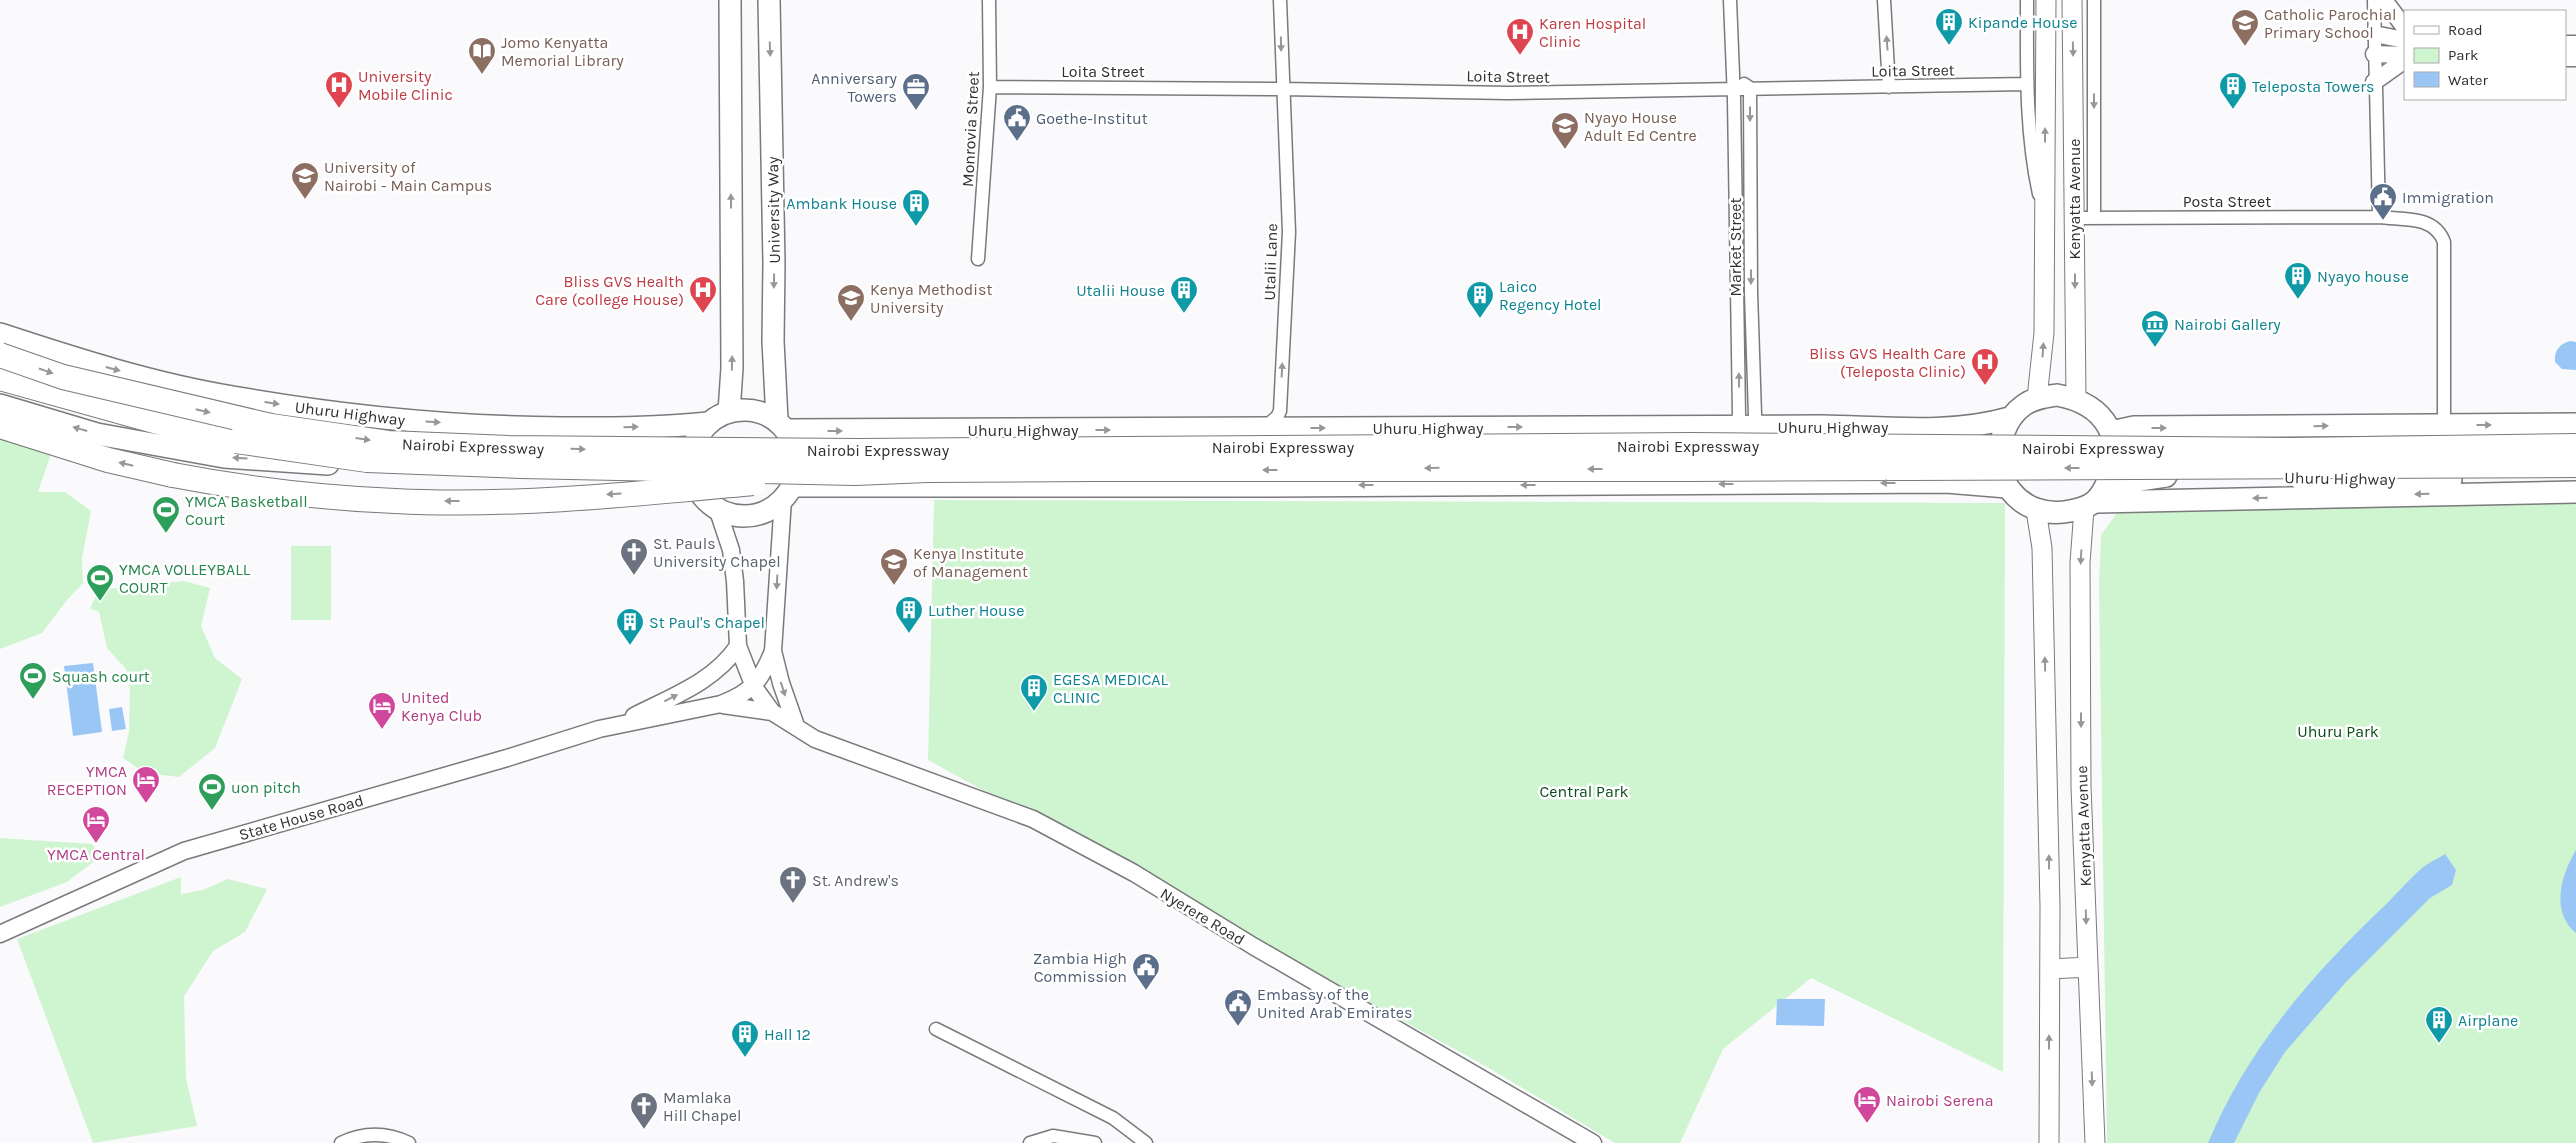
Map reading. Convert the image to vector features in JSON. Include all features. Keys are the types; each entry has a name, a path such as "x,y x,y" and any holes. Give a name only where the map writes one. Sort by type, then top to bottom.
{"highway":[{"path":"729,412 732,368 730,0"},
{"name":"University Way","path":"769,0 774,253 773,341 782,425"},
{"name":"Uhuru Highway","path":"0,334 112,369 232,397 398,419 531,427 677,426 708,423"},
{"name":"Nairobi Expressway","path":"0,355 63,376 271,426 388,443 509,448 869,451 1692,445 2291,450 2576,446"},
{"name":"Nairobi Expressway","path":"0,378 197,433 236,441 367,460 521,466 855,473 1094,468 1685,469 2576,465"},
{"path":"2096,498 2113,468 2114,450 2111,432 2102,418 2091,406 2076,399 2057,395 2037,398 2023,405 2009,418 1998,448 1999,468 2007,486 2020,500 2036,510 2064,512 2096,498 2576,492"},
{"path":"0,405 97,434 224,457 446,472 626,478 668,483 731,514 752,515 772,508 788,492 796,472 797,457 782,425 761,412 744,409 729,412 708,423 694,448 692,465 695,483 711,503"},
{"name":"Uhuru Highway","path":"782,425 1262,428 1959,428 1988,424 2009,418"},
{"path":"2111,432 2134,426 2576,424"},
{"path":"0,426 108,460 224,485 395,502 543,499 658,492 855,473"},
{"name":"Uhuru Highway","path":"2096,498 2155,476 2486,480 2576,479"},
{"path":"788,492 1946,482 2007,486"}],"main road":[{"name":"Kenyatta Avenue","path":"2037,398 2044,333 2046,0"},
{"name":"Kenyatta Avenue","path":"2072,0 2076,399"},
{"name":"Kenyatta Avenue","path":"2095,1143 2081,787 2080,563 2096,498"},
{"path":"2036,510 2042,548 2050,968 2049,1143"},
{"path":"2050,968 2088,967"}],"street":[{"name":"Monrovia Street","path":"978,259 990,87 989,0"},
{"name":"Utalii Lane","path":"1262,428 1277,417 1280,411 1289,232 1280,0"},
{"name":"Market Street","path":"1730,0 1739,415 1735,428"},
{"path":"1884,0 1889,87"},
{"name":"Kenyatta Avenue","path":"2028,0 2026,84 2032,162 2044,218"},
{"name":"Kenyatta Avenue","path":"2094,0 2094,217"},
{"path":"2374,0 2374,82 2379,217"},
{"path":"2384,0 2404,27"},
{"path":"2374,34 2404,40"},
{"path":"2374,54 2404,54"},
{"path":"2374,82 2404,61"},
{"path":"1732,75 1750,88"},
{"name":"Loita Street","path":"990,87 1282,88 1508,93 2026,84"},
{"name":"Market Street","path":"1750,88 1751,292 1755,415 1758,427"},
{"name":"Posta Street","path":"2075,218 2379,217 2424,222 2434,226 2444,242 2444,425"},
{"path":"754,687 766,668 773,651 779,540 788,492"},
{"path":"711,503 731,550 738,646 754,687"},
{"name":"State House Road","path":"611,728 714,674 728,662 738,646"},
{"path":"773,651 796,726"},
{"name":"State House Road","path":"0,934 184,851 507,758 599,729 722,704 754,687"},
{"name":"Nyerere Road","path":"754,687 772,712 815,739 1033,819 1134,873 1253,946 1593,1143"},
{"path":"722,704 772,712"},
{"path":"936,1029 1114,1118 1146,1143"},
{"path":"341,1143 356,1136 369,1134 399,1138 409,1143"},
{"path":"1030,1143 1053,1136 1095,1143"}],"green space":[{"path":"0,437 51,454 38,492 65,492 91,511 82,558 83,583 67,600 42,633 0,649"},
{"name":"Uhuru Park","path":"2576,488 2576,1143 2107,1143 2099,586 2101,535 2124,503"},
{"name":"Central Park","path":"934,500 2005,503 2003,1072 1811,978 1723,1049 1680,1143 1615,1143 1487,1067 928,760"},
{"path":"291,546 331,546 331,620 291,620"},
{"path":"184,581 210,588 201,626 215,658 242,679 215,748 179,777 145,773 123,758 129,732 130,687 126,669 107,648 99,612 90,608 99,590 104,593 106,589"},
{"path":"0,838 92,844 101,856 67,882 0,907"},
{"path":"181,877 181,894 203,890 228,879 267,889 245,932 213,951 184,996 186,1078 197,1126 93,1143 17,939"}],"water":[{"path":"2570,341 2576,342 2576,370 2562,369 2555,362 2555,354 2558,348"},
{"path":"93,663 102,732 73,736 64,666"},
{"path":"122,707 126,729 112,731 109,709"},
{"path":"2576,850 2576,933 2563,915 2561,893 2566,871"},
{"path":"2445,854 2456,870 2452,885 2430,898 2346,982 2285,1052 2259,1093 2234,1143 2208,1143 2223,1110 2241,1078 2281,1018 2328,963 2416,873"},
{"path":"1777,999 1825,999 1824,1026 1776,1025"}],"place":[{"name":"Kipande House","path":"1949,46"},
{"name":"Catholic Parochial Primary School","path":"2245,47"},
{"name":"Karen Hospital Clinic","path":"1520,56"},
{"name":"Jomo Kenyatta Memorial Library","path":"482,75"},
{"name":"University Mobile Clinic","path":"339,109"},
{"name":"Teleposta Towers","path":"2233,110"},
{"name":"Anniversary Towers","path":"916,111"},
{"name":"Goethe-Institut","path":"1017,142"},
{"name":"Nyayo House Adult Ed Centre","path":"1565,150"},
{"name":"University of Nairobi - Main Campus","path":"305,200"},
{"name":"Immigration","path":"2383,221"},
{"name":"Ambank House","path":"916,227"},
{"name":"Nyayo house","path":"2298,300"},
{"name":"Bliss GVS Health Care (college House)","path":"703,314"},
{"name":"Utalii House","path":"1184,314"},
{"name":"Laico Regency Hotel","path":"1480,319"},
{"name":"Kenya Methodist University","path":"851,322"},
{"name":"Nairobi Gallery","path":"2155,348"},
{"name":"Bliss GVS Health Care (Teleposta Clinic)","path":"1985,386"},
{"name":"YMCA Basketball Court","path":"166,534"},
{"name":"St. Pauls University Chapel","path":"634,576"},
{"name":"Kenya Institute of Management","path":"894,586"},
{"name":"YMCA VOLLEYBALL COURT","path":"100,602"},
{"name":"Luther House","path":"909,634"},
{"name":"St Paul's Chapel","path":"630,646"},
{"name":"Squash court","path":"33,700"},
{"name":"EGESA MEDICAL CLINIC","path":"1034,712"},
{"name":"United Kenya Club","path":"382,730"},
{"name":"YMCA RECEPTION","path":"146,804"},
{"name":"uon pitch","path":"212,811"},
{"name":"YMCA Central","path":"96,844"},
{"name":"St. Andrew's","path":"793,904"},
{"name":"Zambia High Commission","path":"1146,991"},
{"name":"Embassy of the United Arab Emirates","path":"1238,1027"},
{"name":"Airplane","path":"2439,1044"},
{"name":"Hall 12","path":"745,1058"},
{"name":"Nairobi Serena","path":"1867,1124"},
{"name":"Mamlaka Hill Chapel","path":"644,1130"}]}
